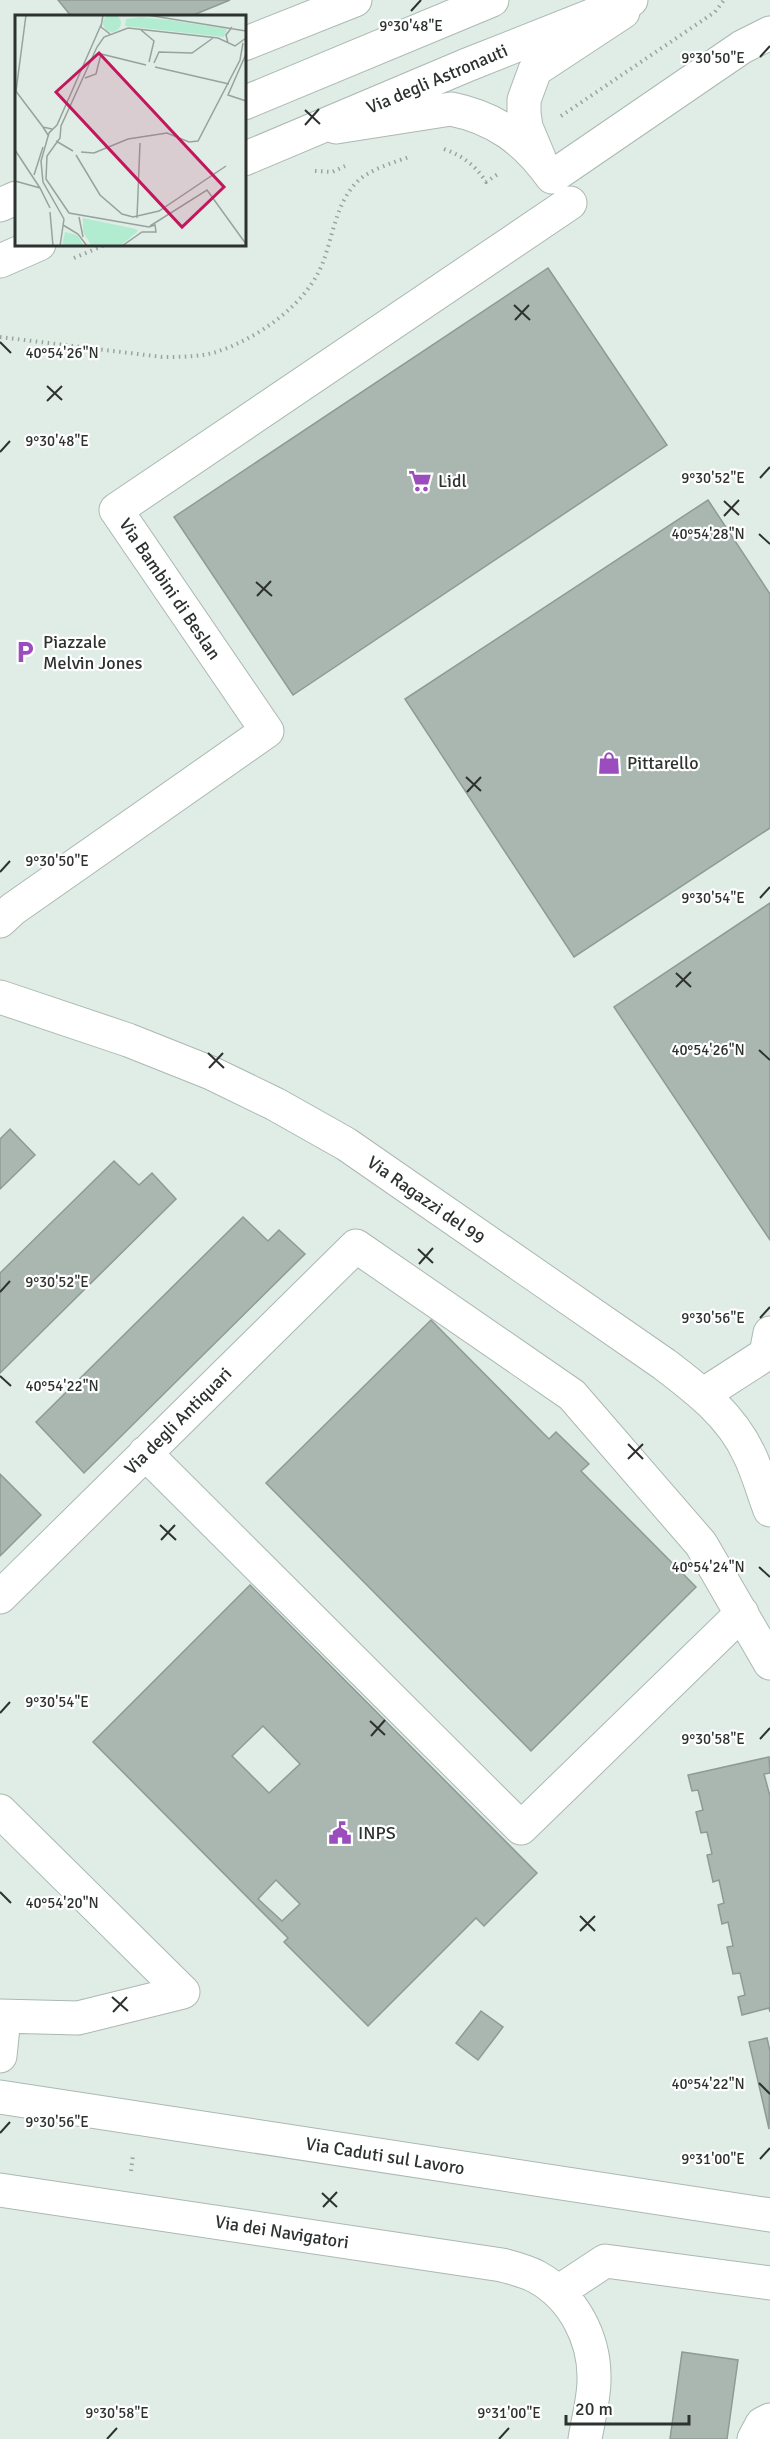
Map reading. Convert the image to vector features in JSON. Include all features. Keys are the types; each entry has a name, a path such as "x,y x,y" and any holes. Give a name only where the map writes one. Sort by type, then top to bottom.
{"street":[{"path":"246,43 355,0"},
{"path":"246,103 445,9 492,0"},
{"name":"Via degli Astronauti","path":"246,158 467,65 631,0"},
{"path":"536,156 526,127 524,113 524,100 536,70 641,0"},
{"path":"314,130 451,109 484,117 501,127 536,156 552,177 742,47 770,33"},
{"path":"0,205 15,198"},
{"name":"Via Bambini di Beslan","path":"0,921 13,909 267,731 116,510 570,203"},
{"path":"0,261 34,246"},
{"name":"Via Ragazzi del 99","path":"0,997 128,1040 211,1073 275,1104 346,1144 655,1357 704,1394 727,1419 749,1453 770,1510"},
{"name":"Via degli Antiquari","path":"0,1597 356,1245 572,1395 701,1544 742,1613"},
{"path":"704,1394 766,1354 770,1334"},
{"path":"145,1453 521,1828 742,1613 770,1663"},
{"path":"0,1811 183,1992 78,2018 2,2016 0,2056"},
{"name":"Via Caduti sul Lavoro","path":"0,2097 770,2215"},
{"name":"Via dei Navigatori","path":"0,2190 502,2265 535,2276 558,2292 573,2310 586,2332 592,2356 594,2381 585,2439"},
{"path":"558,2292 604,2261 770,2283"},
{"path":"754,2439 762,2424 770,2420"}],"path":[{"path":"435,149 449,151 467,160 477,167 486,182 536,156"},
{"path":"0,337 162,357 188,357 213,352 243,340 299,302 323,263 346,196 358,181 417,154"},
{"path":"127,2208 133,2157 134,2118"}],"building":[{"path":"58,0 230,0 193,15 70,15"},
{"name":"Lidl","path":"548,268 667,445 293,695 174,517"},
{"name":"Pittarello","path":"708,500 770,594 770,828 574,957 405,699"},
{"path":"770,903 770,1240 614,1007"},
{"path":"10,1129 35,1155 0,1189 0,1139"},
{"path":"114,1161 139,1185 152,1173 176,1199 0,1373 0,1273"},
{"path":"243,1217 268,1241 279,1230 305,1254 84,1473 36,1422"},
{"path":"431,1320 549,1439 556,1432 589,1464 581,1471 696,1587 531,1751 266,1483"},
{"path":"0,1474 41,1515 0,1556"},
{"name":"INPS","path":"250,1585 537,1873 484,1926 476,1918 368,2026 284,1942 288,1938 93,1742","holes":["263,1726 300,1764 269,1793 232,1756","276,1880 300,1904 282,1921 258,1899"]},
{"path":"769,1757 770,1773 764,1774 770,1796 770,2012 769,2008 742,2015 738,1997 745,1995 740,1973 733,1974 727,1947 733,1946 728,1922 722,1924 718,1905 724,1903 719,1880 713,1882 707,1855 712,1854 707,1832 701,1833 696,1812 703,1810 698,1790 692,1791 688,1775"},
{"path":"481,2011 503,2027 478,2060 456,2043"},
{"path":"767,2038 770,2051 769,2129 749,2042"},
{"path":"682,2352 738,2360 727,2439 670,2439"}],"place":[{"name":"Lidl","path":"420,481"},
{"name":"Piazzale Melvin Jones","path":"25,652"},
{"name":"Pittarello","path":"609,763"},
{"name":"INPS","path":"340,1833"}]}
